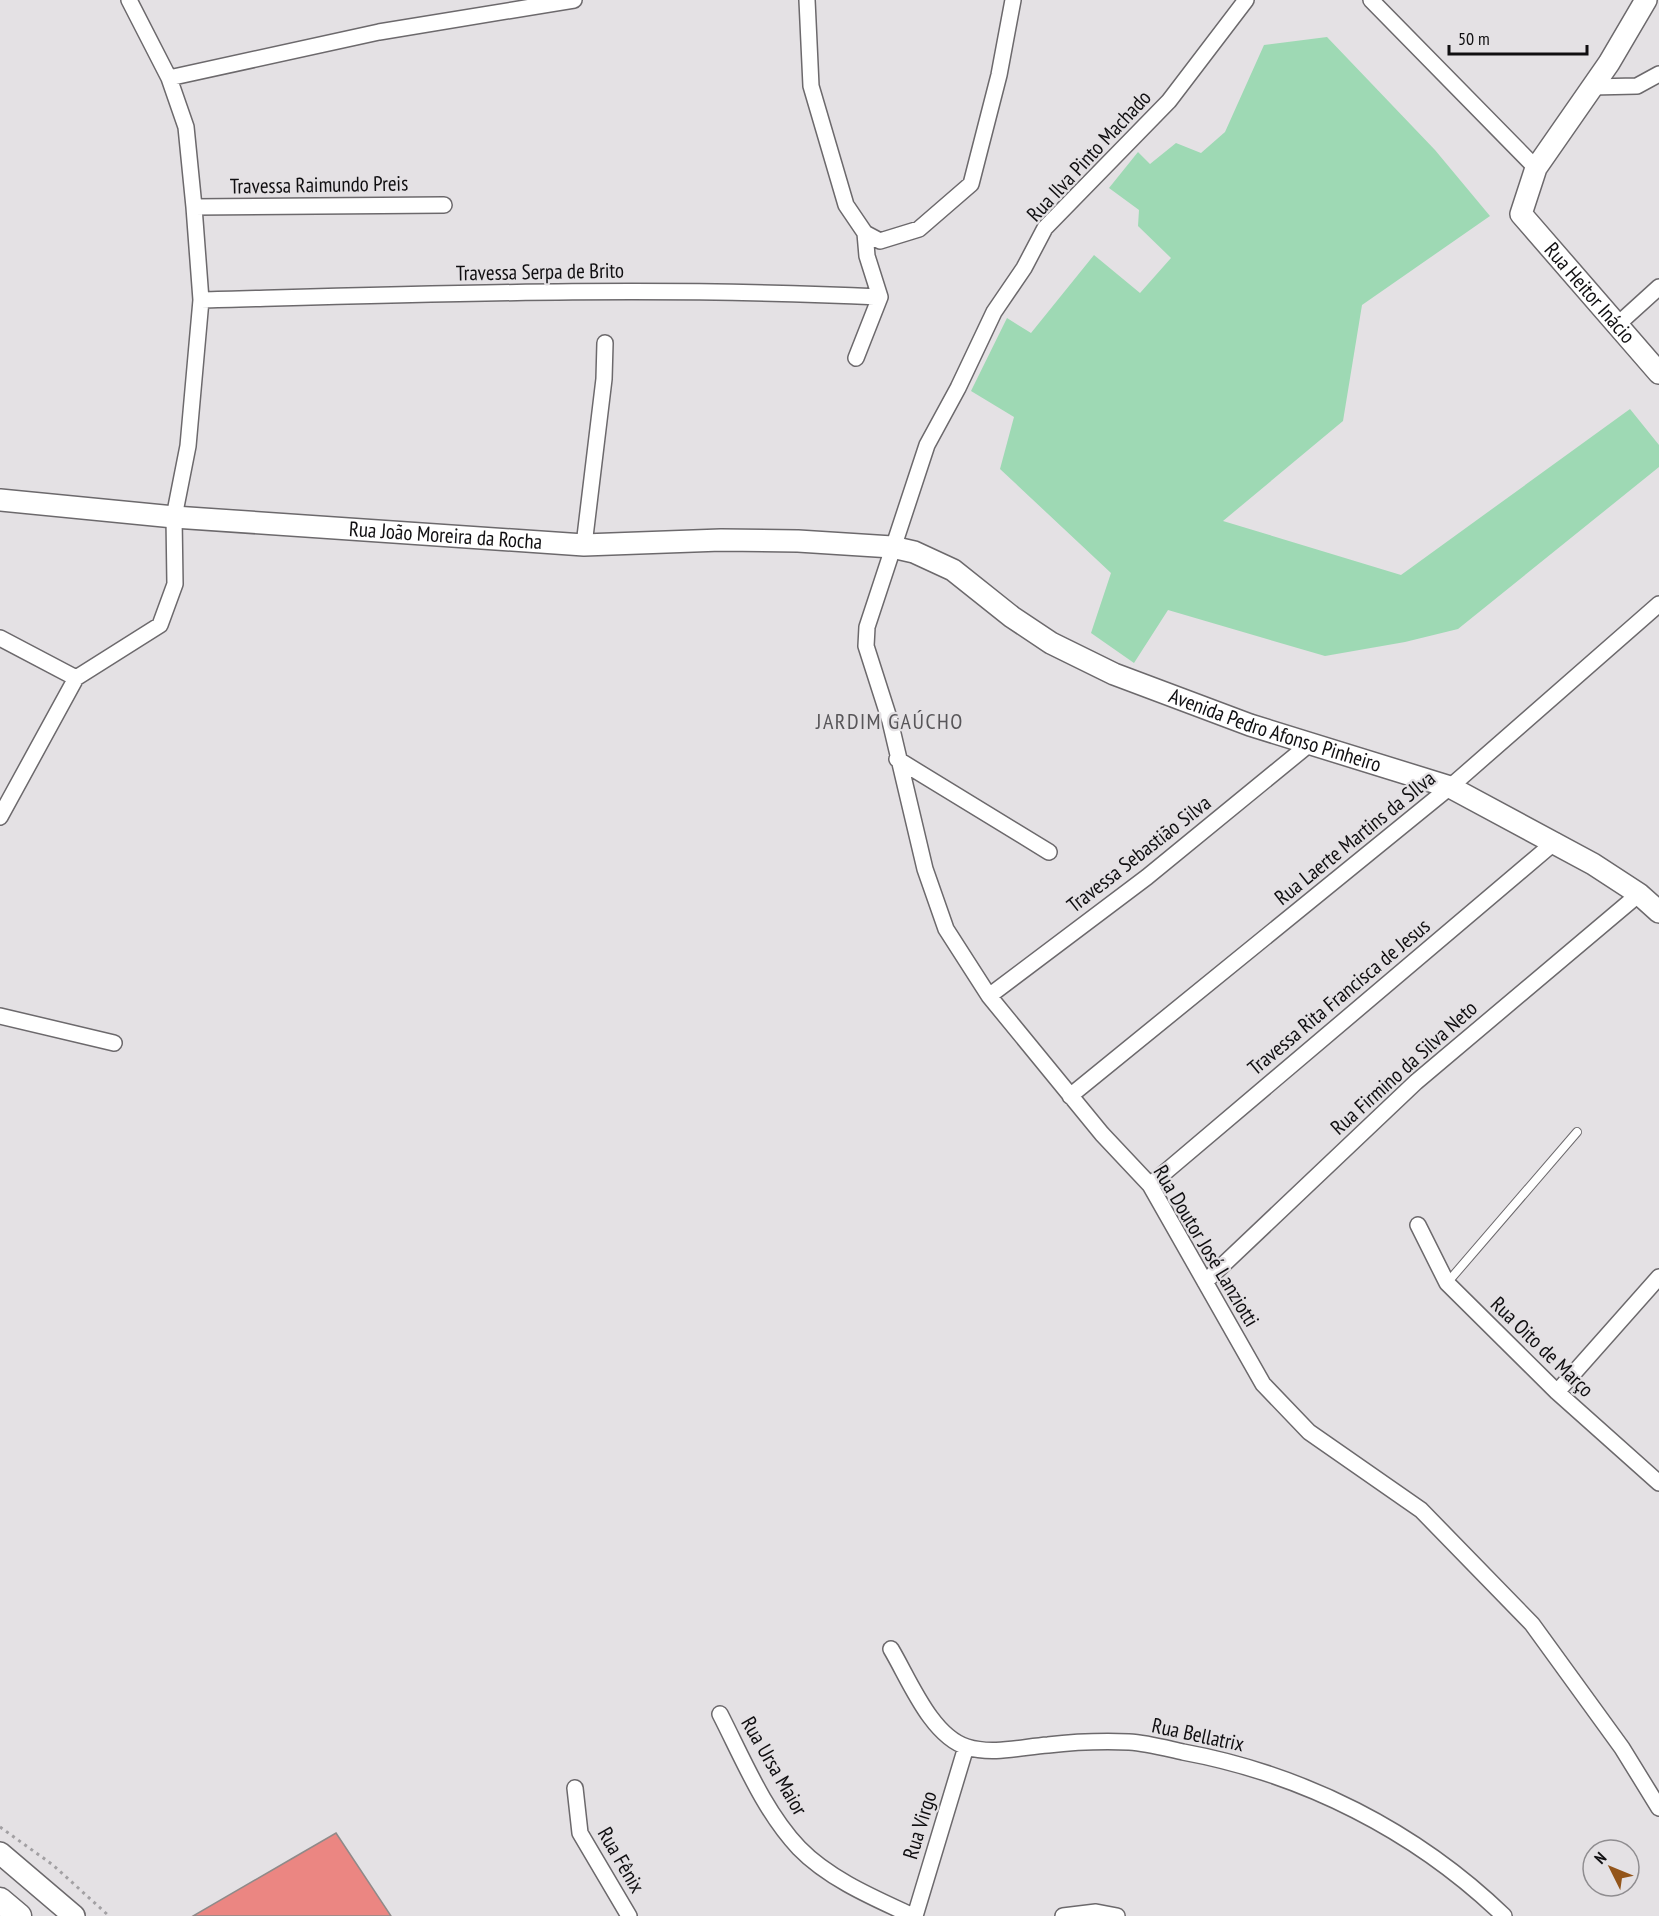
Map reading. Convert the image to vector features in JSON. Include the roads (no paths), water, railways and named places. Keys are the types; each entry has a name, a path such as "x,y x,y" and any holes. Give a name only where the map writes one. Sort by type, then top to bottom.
{"main road":[{"path":"0,1900 20,1916"}],"street":[{"path":"0,816 76,678 160,625 175,584 174,517 188,446 201,300 194,207 186,127 169,78 129,0"},
{"path":"169,78 522,4 574,0"},
{"path":"807,0 811,86 846,205 865,233 880,241 919,229 971,184 999,75 1013,0"},
{"name":"Rua Ilva Pinto Machado","path":"892,547 927,445 958,388 994,312 1024,268 1045,228 1169,101 1246,0"},
{"path":"1371,0 1536,168 1592,87 1646,0"},
{"path":"1592,87 1637,86 1659,74"},
{"name":"Rua Heitor Inácio","path":"1536,168 1521,214 1659,373"},
{"name":"Travessa Raimundo Preis","path":"194,207 444,205"},
{"path":"856,358 880,297 867,256 865,233"},
{"path":"1616,326 1659,287"},
{"name":"Travessa Serpa de Brito","path":"201,300 460,293 739,291 880,297"},
{"path":"584,545 604,379 605,343"},
{"name":"Rua João Moreira da Rocha","path":"0,500 174,517 584,545 721,540 798,541 892,547"},
{"name":"Avenida Pedro Afonso Pinheiro","path":"892,547 914,552 953,570 1012,617 1051,643 1114,674 1250,725 1312,742 1450,787 1556,842 1639,894 1659,912"},
{"name":"Rua Doutor José Lanziotti","path":"892,547 867,627 866,646 890,721 924,868 945,929 989,996 1070,1096 1150,1185 1263,1384 1301,1424 1421,1510 1532,1624 1622,1748 1659,1808"},
{"name":"Rua Laerte Martins da SIlva","path":"1070,1096 1450,787 1659,604"},
{"path":"0,638 76,678"},
{"name":"Travessa Sebastião Silva","path":"989,996 1147,877 1312,742"},
{"path":"897,759 1049,852"},
{"name":"Travessa Rita Francisca de Jesus","path":"1150,1185 1556,842"},
{"name":"Rua Firmino da Silva Neto","path":"1205,1282 1416,1082 1639,894"},
{"path":"0,1016 114,1043"},
{"name":"Rua Oito de Março","path":"1418,1225 1447,1283 1557,1392 1659,1483"},
{"path":"1557,1392 1659,1277"},
{"name":"Rua Bellatrix","path":"891,1649 933,1722 949,1738 966,1747 989,1750 1051,1744 1131,1742 1266,1771 1345,1804 1420,1847 1482,1894 1504,1916"},
{"name":"Rua Ursa Maior","path":"720,1714 764,1800 800,1848 856,1890 914,1916"},
{"name":"Rua Virgo","path":"914,1916 966,1747"},
{"name":"Rua Fênix","path":"574,1788 580,1833 629,1916"},
{"path":"0,1853 74,1916"},
{"path":"1064,1916 1096,1912 1117,1916"}],"lane":[{"path":"1447,1283 1577,1132"}],"district":[{"name":"JARDIM GAÚCHO","path":"890,721"}]}
